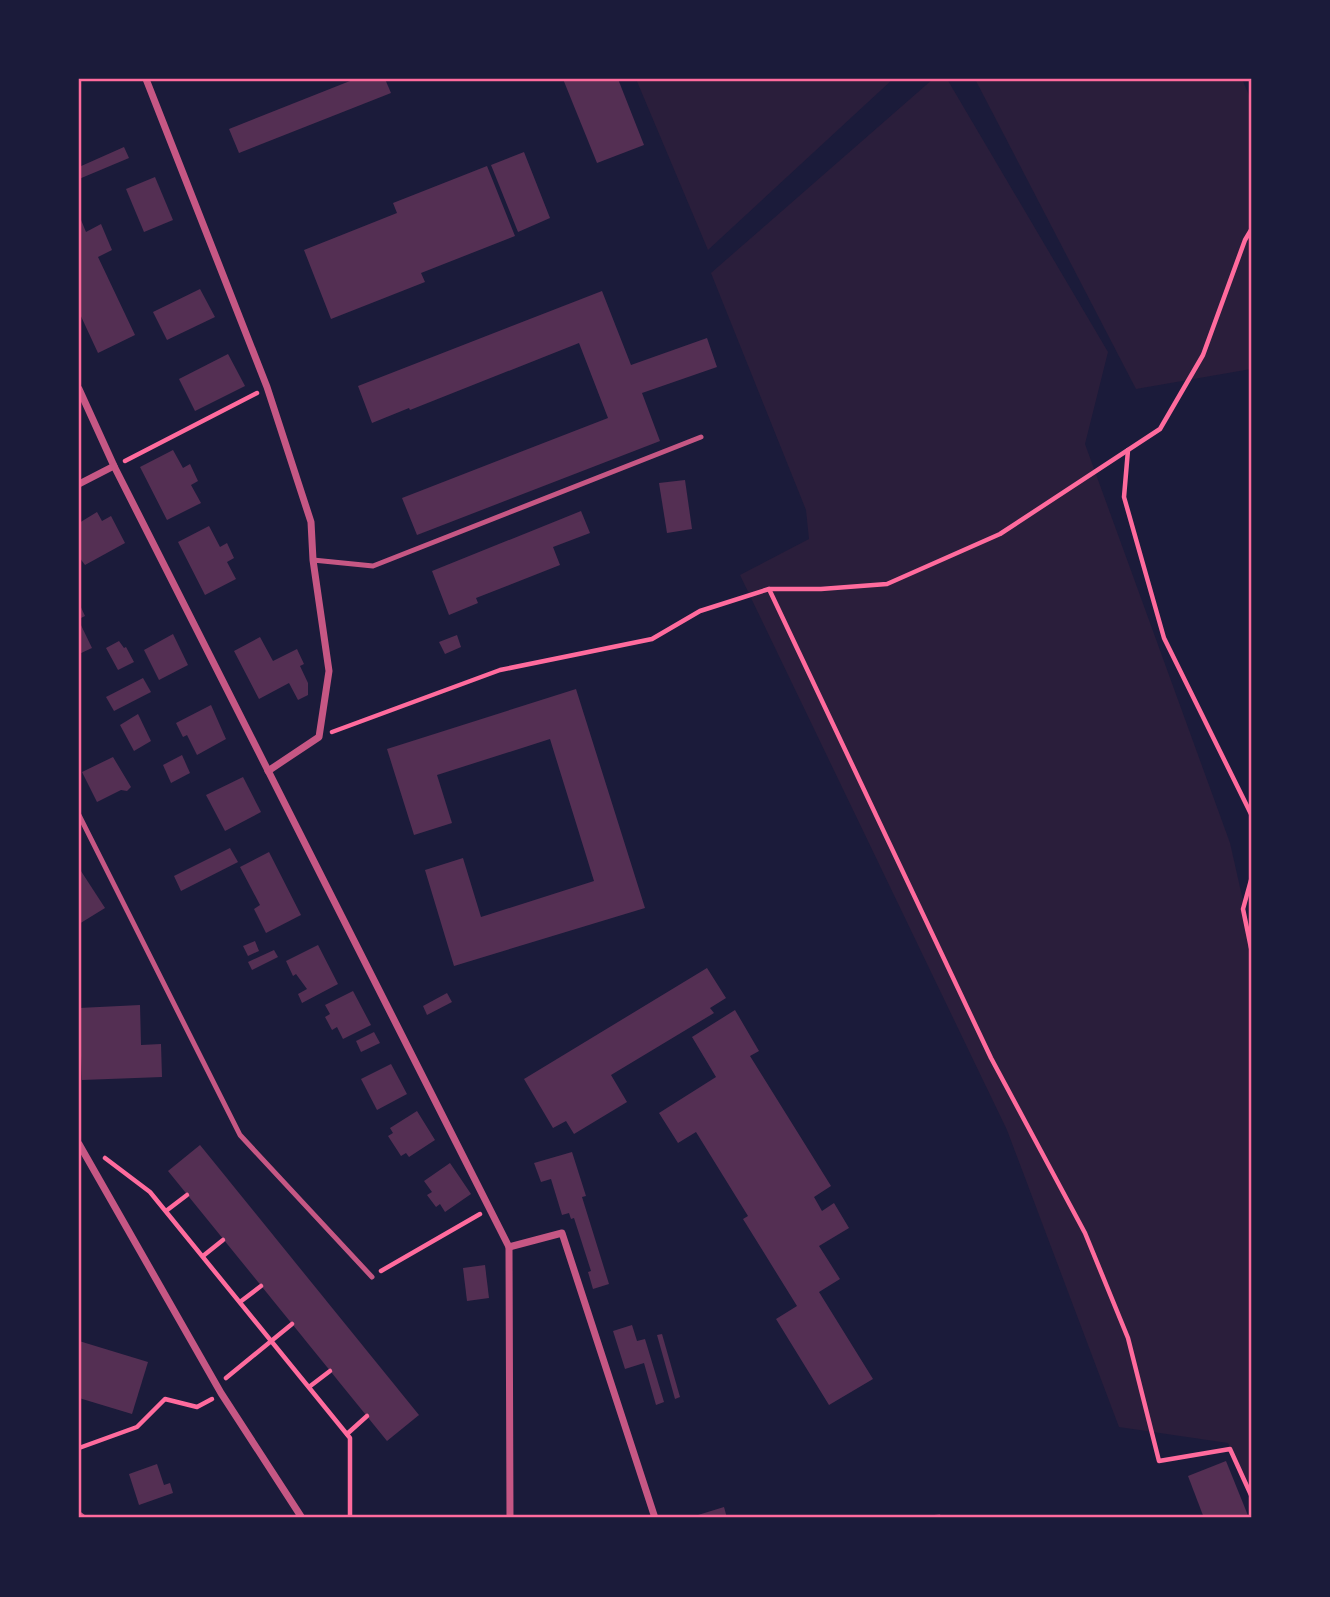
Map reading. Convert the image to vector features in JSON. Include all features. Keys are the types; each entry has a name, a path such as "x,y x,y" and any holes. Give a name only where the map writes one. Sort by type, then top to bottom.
{"street":[{"path":"146,79 267,387 311,522 313,560 329,671 319,737 268,771"},
{"path":"79,389 114,466 509,1247 510,1518"},
{"path":"79,484 114,466"},
{"path":"79,1144 217,1385 302,1518"},
{"path":"509,1247 562,1233 655,1518"}],"lane":[{"path":"313,560 373,566 701,438"},
{"path":"79,815 240,1135 372,1277"}],"path":[{"path":"319,737 500,670 652,639 700,611 769,589 821,589 887,584 1000,534 1160,429 1203,355 1251,230"},
{"path":"114,466 267,387"},
{"path":"1129,450 1124,497 1164,638 1251,814"},
{"path":"769,589 991,1058 1085,1233 1128,1338 1159,1461 1230,1449 1251,1495"},
{"path":"1251,880 1243,909 1251,948"},
{"path":"99,1154 150,1192 350,1438 350,1518"},
{"path":"166,1211 187,1195"},
{"path":"372,1277 490,1208"},
{"path":"202,1256 223,1240"},
{"path":"240,1302 261,1286"},
{"path":"217,1385 292,1324"},
{"path":"309,1387 330,1371"},
{"path":"79,1448 137,1427 165,1399 197,1407"},
{"path":"347,1434 367,1416"}],"shaded area":[{"path":"636,79 893,79 708,250"},
{"path":"933,79 947,79 1108,352 1085,444 1230,843 1251,936 1251,1487 1228,1443 1119,1427 1007,1130 740,575 809,539 806,510 711,273"},
{"path":"975,79 1242,79 1251,100 1251,369 1136,389"}],"building":[{"path":"355,79 385,79 391,93 239,153 229,129"},
{"path":"563,79 618,79 644,145 597,163"},
{"path":"124,147 129,158 79,179 79,167"},
{"path":"524,152 550,218 518,232 491,165"},
{"path":"487,166 515,236 421,273 425,282 331,319 304,250 397,213 393,203"},
{"path":"155,177 173,220 144,232 126,189"},
{"path":"79,215 86,232 101,224 112,250 98,257 135,335 98,353 79,312"},
{"path":"200,289 215,317 167,340 153,312"},
{"path":"602,291 631,365 707,338 717,367 642,393 660,441 417,535 402,498 608,418 579,343 372,423 358,386"},
{"path":"228,354 245,386 195,411 179,379"},
{"path":"173,450 183,468 190,464 198,481 191,485 201,503 167,520 140,467"},
{"path":"685,480 692,529 667,533 659,483"},
{"path":"581,511 590,533 553,547 560,565 476,598 478,603 449,615 432,571"},
{"path":"97,512 102,521 111,516 125,543 85,565 79,557 79,523"},
{"path":"209,526 220,547 227,543 234,558 227,562 236,579 205,595 178,542"},
{"path":"79,603 85,616 79,619"},
{"path":"79,621 92,648 79,654"},
{"path":"173,634 188,665 159,680 144,650"},
{"path":"457,635 461,647 445,654 439,642"},
{"path":"260,637 273,661 297,649 304,664 300,666 308,683 308,695 298,700 289,683 259,699 234,651"},
{"path":"119,641 126,647 134,662 118,670 106,648"},
{"path":"143,678 151,692 114,711 106,697"},
{"path":"576,689 645,908 454,966 425,870 463,858 481,917 594,881 550,739 437,775 452,823 414,835 387,749"},
{"path":"211,705 226,739 197,755 187,735 183,737 176,723"},
{"path":"138,714 151,741 134,751 120,725"},
{"path":"182,755 190,773 171,783 163,765"},
{"path":"113,757 131,787 97,802 82,772"},
{"path":"243,777 261,812 225,831 206,795"},
{"path":"230,848 238,862 181,891 174,876"},
{"path":"269,852 301,915 266,933 254,909 260,905 240,867"},
{"path":"79,868 105,908 79,924"},
{"path":"255,941 259,951 248,956 243,946"},
{"path":"318,945 338,984 302,1003 298,994 307,989 296,974 293,976 286,961"},
{"path":"274,950 278,957 252,970 248,962"},
{"path":"707,968 726,998 710,1008 714,1013 611,1075 627,1102 574,1134 566,1121 553,1128 524,1079"},
{"path":"353,991 371,1025 343,1039 337,1027 332,1030 325,1017 330,1014 325,1005"},
{"path":"447,993 452,1002 427,1015 423,1006"},
{"path":"140,1005 141,1045 161,1044 162,1077 82,1080 79,1008"},
{"path":"735,1010 759,1051 750,1056 831,1186 814,1197 822,1211 834,1203 849,1228 819,1246 840,1279 819,1292 873,1379 829,1405 776,1319 797,1306 743,1219 748,1216 696,1132 678,1143 659,1113 716,1077 692,1037"},
{"path":"374,1032 380,1043 361,1052 356,1041"},
{"path":"391,1064 407,1094 377,1110 361,1079"},
{"path":"417,1111 435,1140 409,1157 406,1153 401,1156 388,1136 393,1133 390,1128"},
{"path":"200,1145 419,1415 387,1441 168,1171"},
{"path":"572,1152 586,1196 582,1197 609,1284 593,1289 588,1272 591,1271 574,1218 571,1219 569,1213 562,1215 551,1179 541,1182 534,1163"},
{"path":"450,1163 471,1194 445,1212 440,1204 436,1207 427,1195 432,1192 424,1181"},
{"path":"485,1265 489,1298 467,1301 463,1268"},
{"path":"632,1325 637,1341 645,1339 664,1402 656,1405 644,1363 625,1369 613,1331"},
{"path":"662,1334 680,1397 675,1399 657,1335"},
{"path":"79,1341 148,1362 132,1414 79,1398"},
{"path":"1226,1461 1249,1518 1204,1518 1188,1476"},
{"path":"157,1464 164,1485 170,1483 173,1493 139,1505 129,1474"},
{"path":"724,1507 727,1518 699,1518 698,1515"},
{"path":"940,1514 941,1518 922,1518 922,1517"}]}
